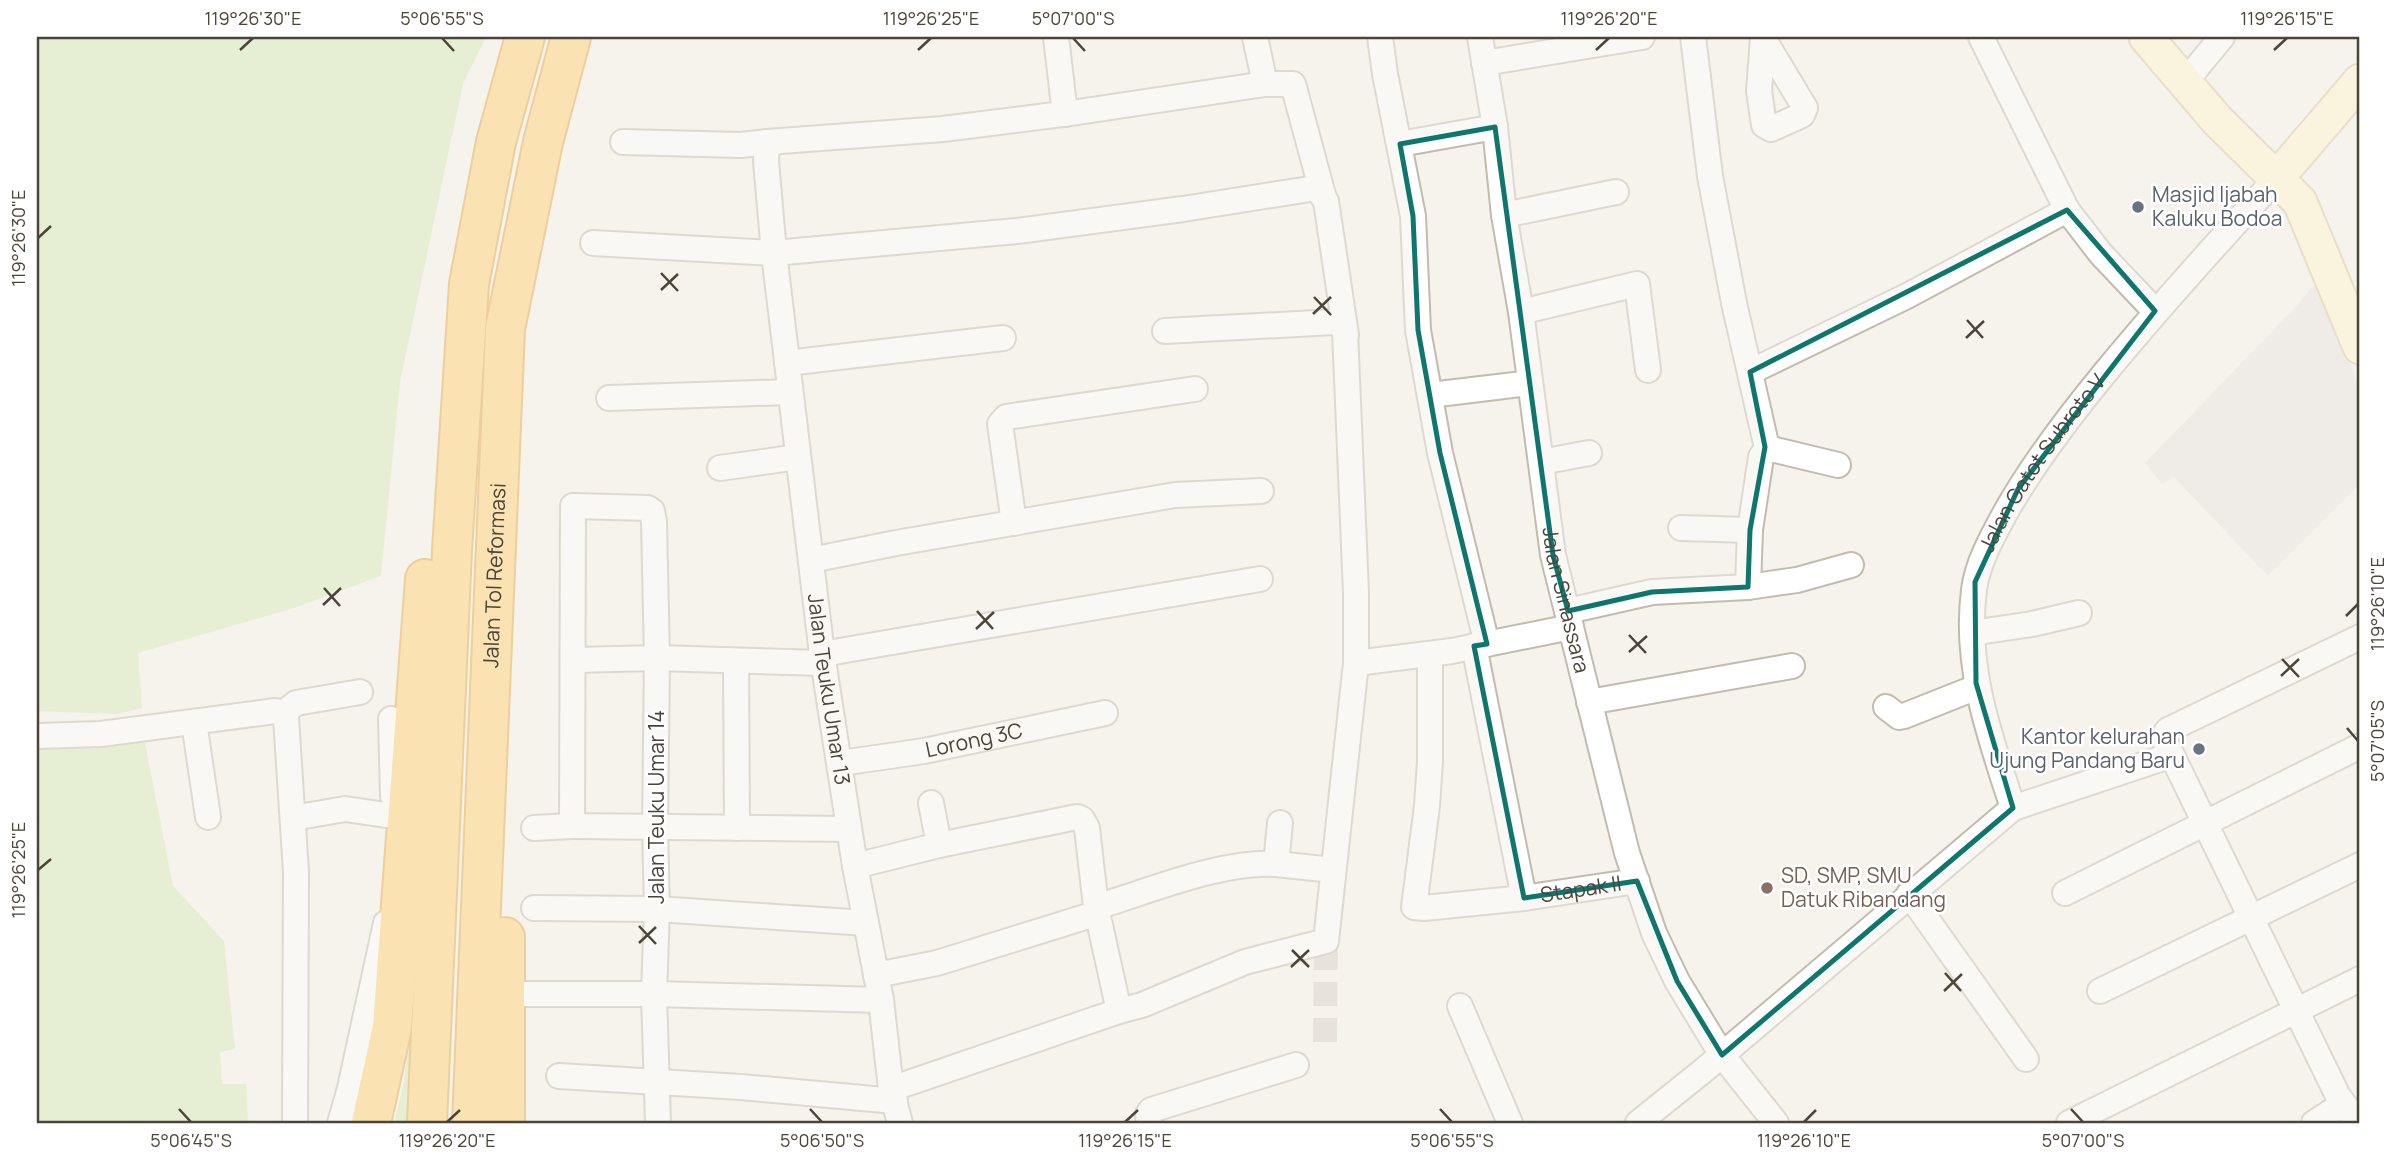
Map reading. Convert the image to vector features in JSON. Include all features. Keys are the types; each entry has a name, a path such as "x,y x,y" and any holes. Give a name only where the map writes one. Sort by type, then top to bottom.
{"highway":[{"name":"Jalan Tol Reformasi","path":"427,1123 452,550 469,284 496,142 525,37"},
{"name":"Jalan Tol Reformasi","path":"472,1123 505,329 543,142 571,37"},
{"path":"372,1123 393,1027 433,465 469,284"},
{"path":"505,329 505,1123"}],"street":[{"path":"1056,37 1065,114"},
{"path":"1255,37 1265,84"},
{"path":"1380,37 1413,216 1418,330 1440,453 1480,645 1524,898"},
{"name":"Jalan Sinassara","path":"1480,37 1504,215 1521,312 1553,555 1611,793 1654,933 1677,981 1722,1055 1776,1123"},
{"path":"1485,63 1642,37"},
{"path":"1693,37 1710,176 1767,448 1761,457 1750,530 1748,587"},
{"path":"1981,37 2067,210 2101,254 2155,311"},
{"path":"2146,37 2240,145 2300,202 2360,347"},
{"path":"2184,83 2222,37"},
{"path":"2276,179 2360,81"},
{"path":"559,1076 655,1081 895,1104 1245,962 1326,941 1356,663 1356,593 1346,335 1326,201 1318,191 1293,84 1265,84 943,129 741,145 623,142"},
{"path":"1400,144 1494,127"},
{"name":"Jalan Teuku Umar 13","path":"767,142 766,161 774,253 823,659 855,866 881,1000 895,1104"},
{"name":"Jalan Gatot Subroto V","path":"2012,808 1977,687 1972,633 1975,582 1995,532 2018,489 2077,407 2155,311 2276,179"},
{"path":"593,243 774,253 1017,231 1318,191"},
{"path":"1504,215 1616,192"},
{"path":"1750,372 1907,296 2067,210"},
{"path":"1521,312 1637,284 1648,370"},
{"path":"1165,331 1334,322 1341,325 1346,335"},
{"path":"787,363 1003,338"},
{"path":"1430,395 1530,383"},
{"path":"1014,523 1000,424 1006,417 1195,389"},
{"path":"609,398 790,391"},
{"path":"1767,448 1838,465"},
{"path":"1541,461 1589,453"},
{"path":"720,468 798,457"},
{"path":"811,561 896,543 1175,495 1261,491"},
{"name":"Jalan Teuku Umar 14","path":"573,660 573,506 645,507 652,512 657,658 657,909 654,994 658,1123"},
{"path":"1681,528 1750,530"},
{"path":"1356,663 1480,645 1652,592 1748,587 1797,580 1851,565"},
{"path":"572,826 573,660 823,659 1260,579"},
{"path":"1972,633 2032,624 2079,613"},
{"path":"2314,1123 2351,1114 2163,737 2167,730 2360,637"},
{"name":"Stapak II","path":"1430,654 1430,761 1427,806 1413,906 1424,908 1524,898 1637,881"},
{"path":"736,661 737,828"},
{"path":"1589,702 1792,666"},
{"path":"1886,706 1899,717 1904,716 1977,687"},
{"path":"37,736 102,734 275,711 284,713 296,704 359,692"},
{"path":"284,713 293,818 297,943 295,1123"},
{"name":"Lorong 3C","path":"841,764 924,751 1105,713"},
{"path":"340,1123 386,923 393,816 391,719"},
{"path":"194,722 208,817"},
{"path":"2065,893 2360,746"},
{"path":"1638,1123 1722,1055 2012,808 2172,755"},
{"path":"931,803 939,845"},
{"path":"293,818 345,809 393,816"},
{"path":"855,866 1043,822 1077,817 1082,819 1087,828 1097,910 1119,1011"},
{"path":"1276,864 1280,823"},
{"path":"534,828 572,826 849,829"},
{"path":"876,975 937,963 1217,871 1259,864 1333,870"},
{"path":"2100,990 2360,865"},
{"path":"1909,894 2026,1059"},
{"path":"534,908 657,909 866,923"},
{"path":"2069,1123 2360,979"},
{"path":"519,994 654,994 881,1000"},
{"path":"1460,1006 1510,1123"},
{"path":"1149,1123 1148,1114 1152,1110 1296,1065"}],"highlighted area":[{"path":"1495,127 1553,555 1568,611 1652,592 1748,587 1750,530 1765,447 1750,372 2067,210 2155,311 2018,489 1975,582 1976,683 2013,808 1722,1055 1677,981 1637,881 1524,898 1474,646 1487,644 1440,453 1418,330 1413,216 1400,144"}],"shaded area":[{"path":"2318,280 2360,389 2360,484 2268,576 2174,477 2162,484 2145,463 2291,312"}],"green space":[{"path":"37,37 486,37 463,84 400,382 381,576 294,608 138,653 142,708 118,714 37,711"},
{"path":"145,743 173,886 224,941 235,1049 220,1052 222,1084 246,1084 248,1123 37,1123 37,745"},
{"path":"423,896 410,1123 394,1123 404,1081"}],"tunnel":[{"path":"1325,1042 1326,941"}],"place":[{"name":"Masjid Ijabah Kaluku Bodoa","path":"2138,207"},
{"name":"Kantor kelurahan Ujung Pandang Baru","path":"2199,749"},
{"name":"SD, SMP, SMU Datuk Ribandang","path":"1767,888"}]}
